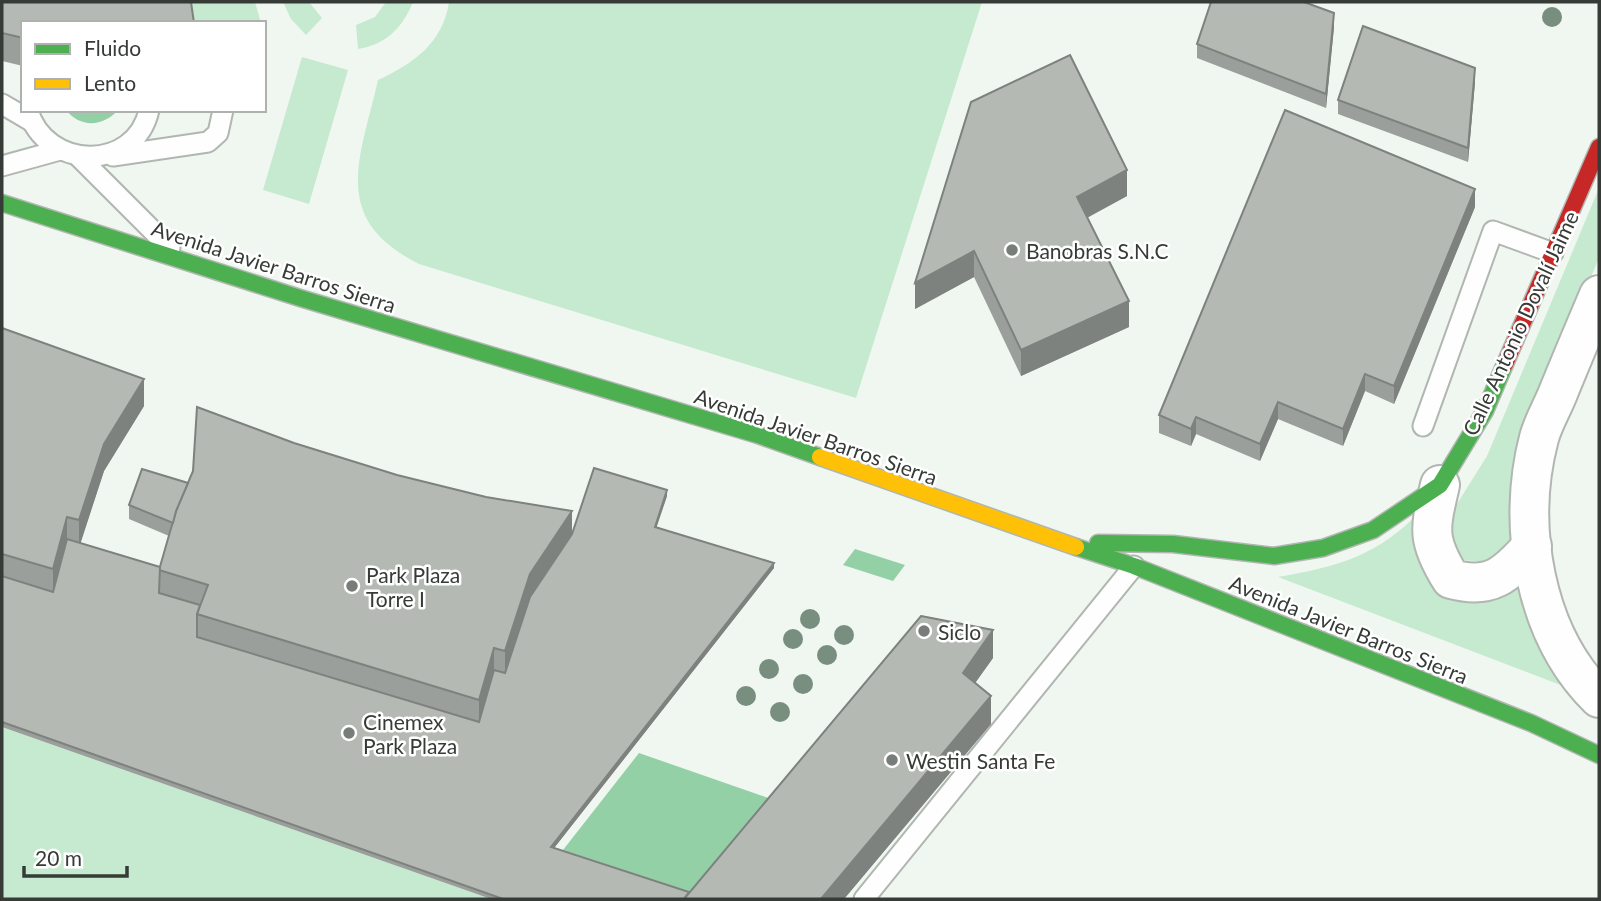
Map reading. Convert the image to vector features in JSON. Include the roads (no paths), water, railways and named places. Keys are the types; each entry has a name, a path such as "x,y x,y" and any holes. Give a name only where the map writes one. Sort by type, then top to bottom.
{"street":[{"name":"Calle Antonio Dovalí Jaime","path":"1068,543 1173,544 1274,556 1323,548 1373,530 1440,485 1485,411 1599,147"},
{"name":"Avenida Javier Barros Sierra","path":"2,203 300,298 758,435 975,513 1134,566 1531,723 1599,755"},
{"path":"1599,295 1539,437 1530,489 1532,546 1541,597 1558,642 1582,681 1599,698"},
{"path":"1440,485 1431,525 1435,553 1451,579 1471,584 1492,582 1514,566 1532,546"}],"lane":[{"path":"2,104 30,116 43,138 60,150 79,157 101,157 208,142 218,133 223,112"},
{"path":"101,157 120,150 137,136 148,112"},
{"path":"2,166 60,150"},
{"path":"79,157 179,258"},
{"path":"1423,426 1493,231 1553,253"},
{"path":"864,899 1134,566"}],"place":[{"name":"Banobras S.N.C","path":"1012,250"},
{"name":"Park Plaza Torre I","path":"352,586"},
{"name":"Siclo","path":"924,631"},
{"name":"Cinemex Park Plaza","path":"349,733"},
{"name":"Westin Santa Fe","path":"892,760"}]}
